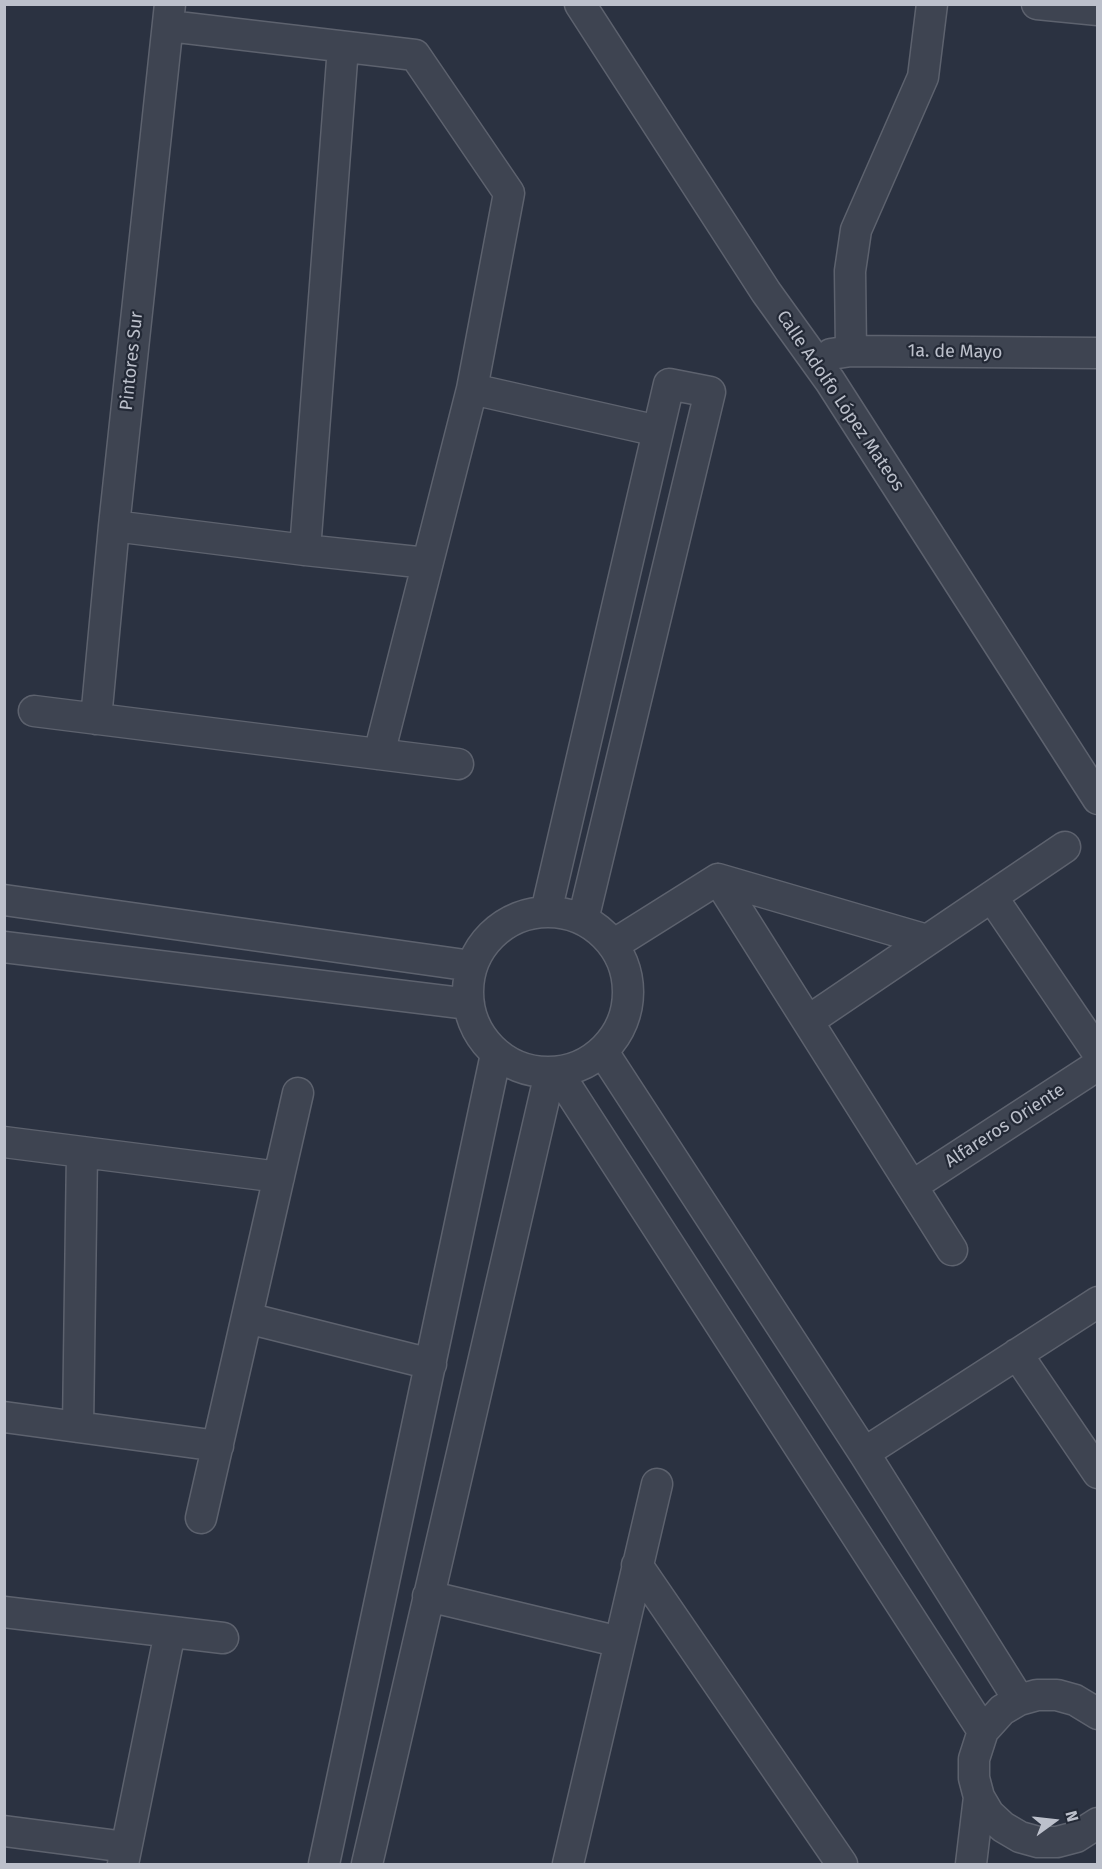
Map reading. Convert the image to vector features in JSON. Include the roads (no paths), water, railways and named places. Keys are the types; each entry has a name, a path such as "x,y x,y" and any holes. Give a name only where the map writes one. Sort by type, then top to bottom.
{"street":[{"name":"Calle Adolfo López Mateos","path":"580,4 766,292 836,391 1098,799"},
{"path":"850,351 850,271 856,230 924,77 932,4"},
{"path":"1037,4 1098,10"},
{"path":"169,15 343,47 415,55 509,193 472,389 379,754"},
{"name":"Pintores Sur","path":"96,719 114,526 169,15"},
{"path":"304,550 343,47"},
{"name":"1a. de Mayo","path":"812,357 850,351 1098,353"},
{"path":"546,912 669,384 710,392 583,920"},
{"path":"472,389 658,431"},
{"path":"114,526 427,563"},
{"path":"34,711 458,764"},
{"path":"808,1021 1065,847"},
{"path":"612,945 718,879 927,940"},
{"path":"718,879 952,1250"},
{"path":"992,897 1098,1053"},
{"path":"4,900 472,966"},
{"path":"546,912 565,914 583,920 600,931 622,962 627,981 628,1000 624,1019 615,1037 603,1052 587,1063 554,1073 531,1071 513,1065 496,1054 483,1040 468,1004 468,984 472,966 480,948 493,933 509,922 527,915 546,912"},
{"path":"4,947 468,1004"},
{"path":"603,1052 864,1453 1019,1700"},
{"path":"324,1864 496,1054"},
{"name":"Alfareros Oriente","path":"912,1186 1098,1065"},
{"path":"367,1864 428,1596 554,1073"},
{"path":"554,1073 983,1731"},
{"path":"201,1518 298,1093"},
{"path":"4,1142 279,1177"},
{"path":"78,1427 82,1152"},
{"path":"864,1453 1098,1302"},
{"path":"247,1318 430,1364"},
{"path":"1017,1354 1096,1469"},
{"path":"4,1417 218,1446"},
{"path":"568,1864 657,1484"},
{"path":"638,1565 842,1864"},
{"path":"428,1596 620,1642"},
{"path":"4,1612 223,1638"},
{"path":"4,1831 124,1856 170,1632"},
{"path":"1096,1710 1057,1695 1038,1695 1019,1700 1002,1710 983,1731 974,1759 974,1778 979,1797 989,1814 1003,1827 1020,1837 1031,1853 1076,1837 1098,1823"},
{"path":"971,1864 979,1797"}]}
